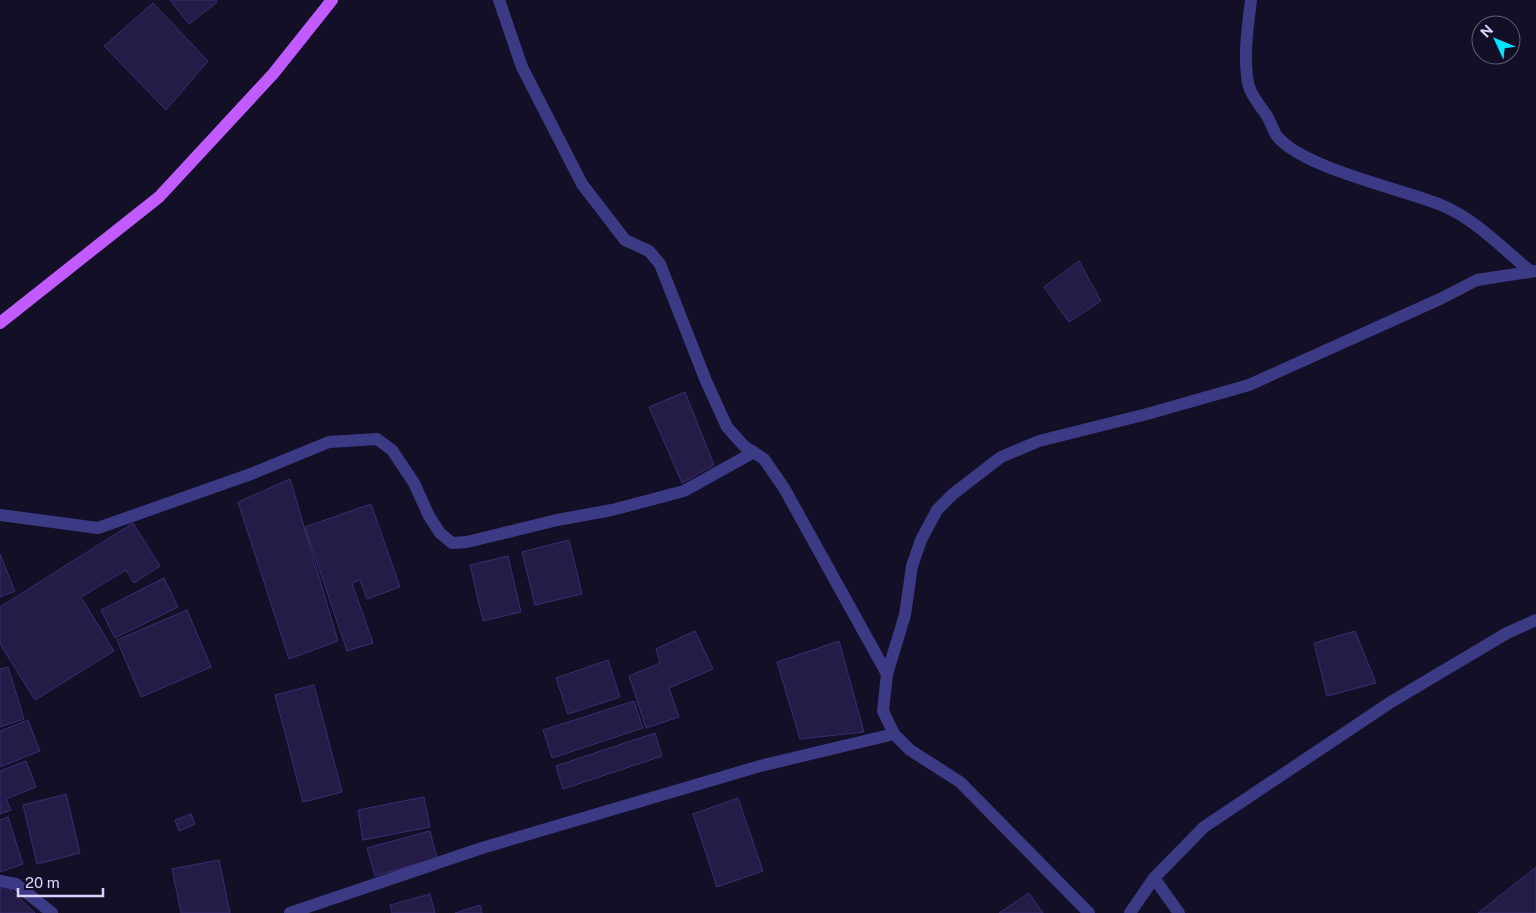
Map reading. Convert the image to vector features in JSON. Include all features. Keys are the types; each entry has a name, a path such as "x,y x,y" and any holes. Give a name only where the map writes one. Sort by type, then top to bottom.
{"main road":[{"path":"0,323 159,196 273,74 332,0"}],"street":[{"path":"499,0 522,67 582,184 625,240 648,252 660,264 706,381 727,427 744,446 764,459 784,488 886,674"},
{"path":"1251,0 1247,36 1247,77 1252,96 1267,116 1277,137 1295,150 1318,162 1376,185 1442,205 1474,225 1533,271"},
{"path":"1089,913 960,782 910,750 894,734 883,711 886,674 905,615 912,566 921,540 937,510 953,494 1001,457 1039,441 1147,414 1248,385 1440,299 1476,280 1533,271"},
{"path":"0,515 98,528 251,474 330,442 377,439 392,450 414,483 429,516 440,532 452,543 467,542 557,520 612,510 684,491 754,452"},
{"path":"1130,913 1154,878 1204,828 1391,702 1507,633 1536,620"},
{"path":"290,913 482,848 760,766 894,734"},
{"path":"1154,878 1179,913"},
{"path":"0,881 16,884 52,913"}],"building":[{"path":"170,0 216,0 217,2 189,24"},
{"path":"153,3 208,61 166,110 104,46"},
{"path":"1079,261 1101,301 1069,322 1044,287"},
{"path":"685,392 714,465 682,483 649,407"},
{"path":"290,479 338,641 289,659 238,502"},
{"path":"371,504 400,587 367,599 360,580 352,583 373,643 347,651 305,527"},
{"path":"133,523 160,566 134,583 126,570 81,597 114,651 35,700 0,644 0,607"},
{"path":"569,540 582,594 535,605 522,552"},
{"path":"0,554 15,591 0,597"},
{"path":"508,556 521,612 483,621 470,565"},
{"path":"164,578 178,607 115,638 101,610"},
{"path":"187,610 211,667 141,697 117,640"},
{"path":"695,631 713,669 669,688 679,717 646,728 629,676 660,663 656,649"},
{"path":"1355,631 1376,683 1327,696 1314,643"},
{"path":"839,641 864,732 800,739 777,662"},
{"path":"608,660 620,697 568,714 556,678"},
{"path":"8,667 24,719 0,727 0,669"},
{"path":"314,685 342,792 303,802 275,695"},
{"path":"634,701 643,728 552,758 543,730"},
{"path":"28,720 40,751 0,767 0,731"},
{"path":"655,733 662,756 563,789 556,766"},
{"path":"26,761 36,787 6,799 11,810 0,814 0,771"},
{"path":"66,794 80,853 37,864 23,805"},
{"path":"424,797 430,827 363,840 358,810"},
{"path":"738,798 763,871 717,887 693,814"},
{"path":"191,814 195,824 179,831 175,820"},
{"path":"8,817 23,864 0,872 0,820"},
{"path":"430,831 437,858 375,876 367,848"},
{"path":"219,860 230,913 181,913 172,869"},
{"path":"1536,867 1536,913 1478,913"},
{"path":"5,884 35,913 0,913 0,889"},
{"path":"1029,893 1043,913 999,913"},
{"path":"430,894 435,913 392,913 390,905"},
{"path":"480,905 482,913 455,913"}]}
